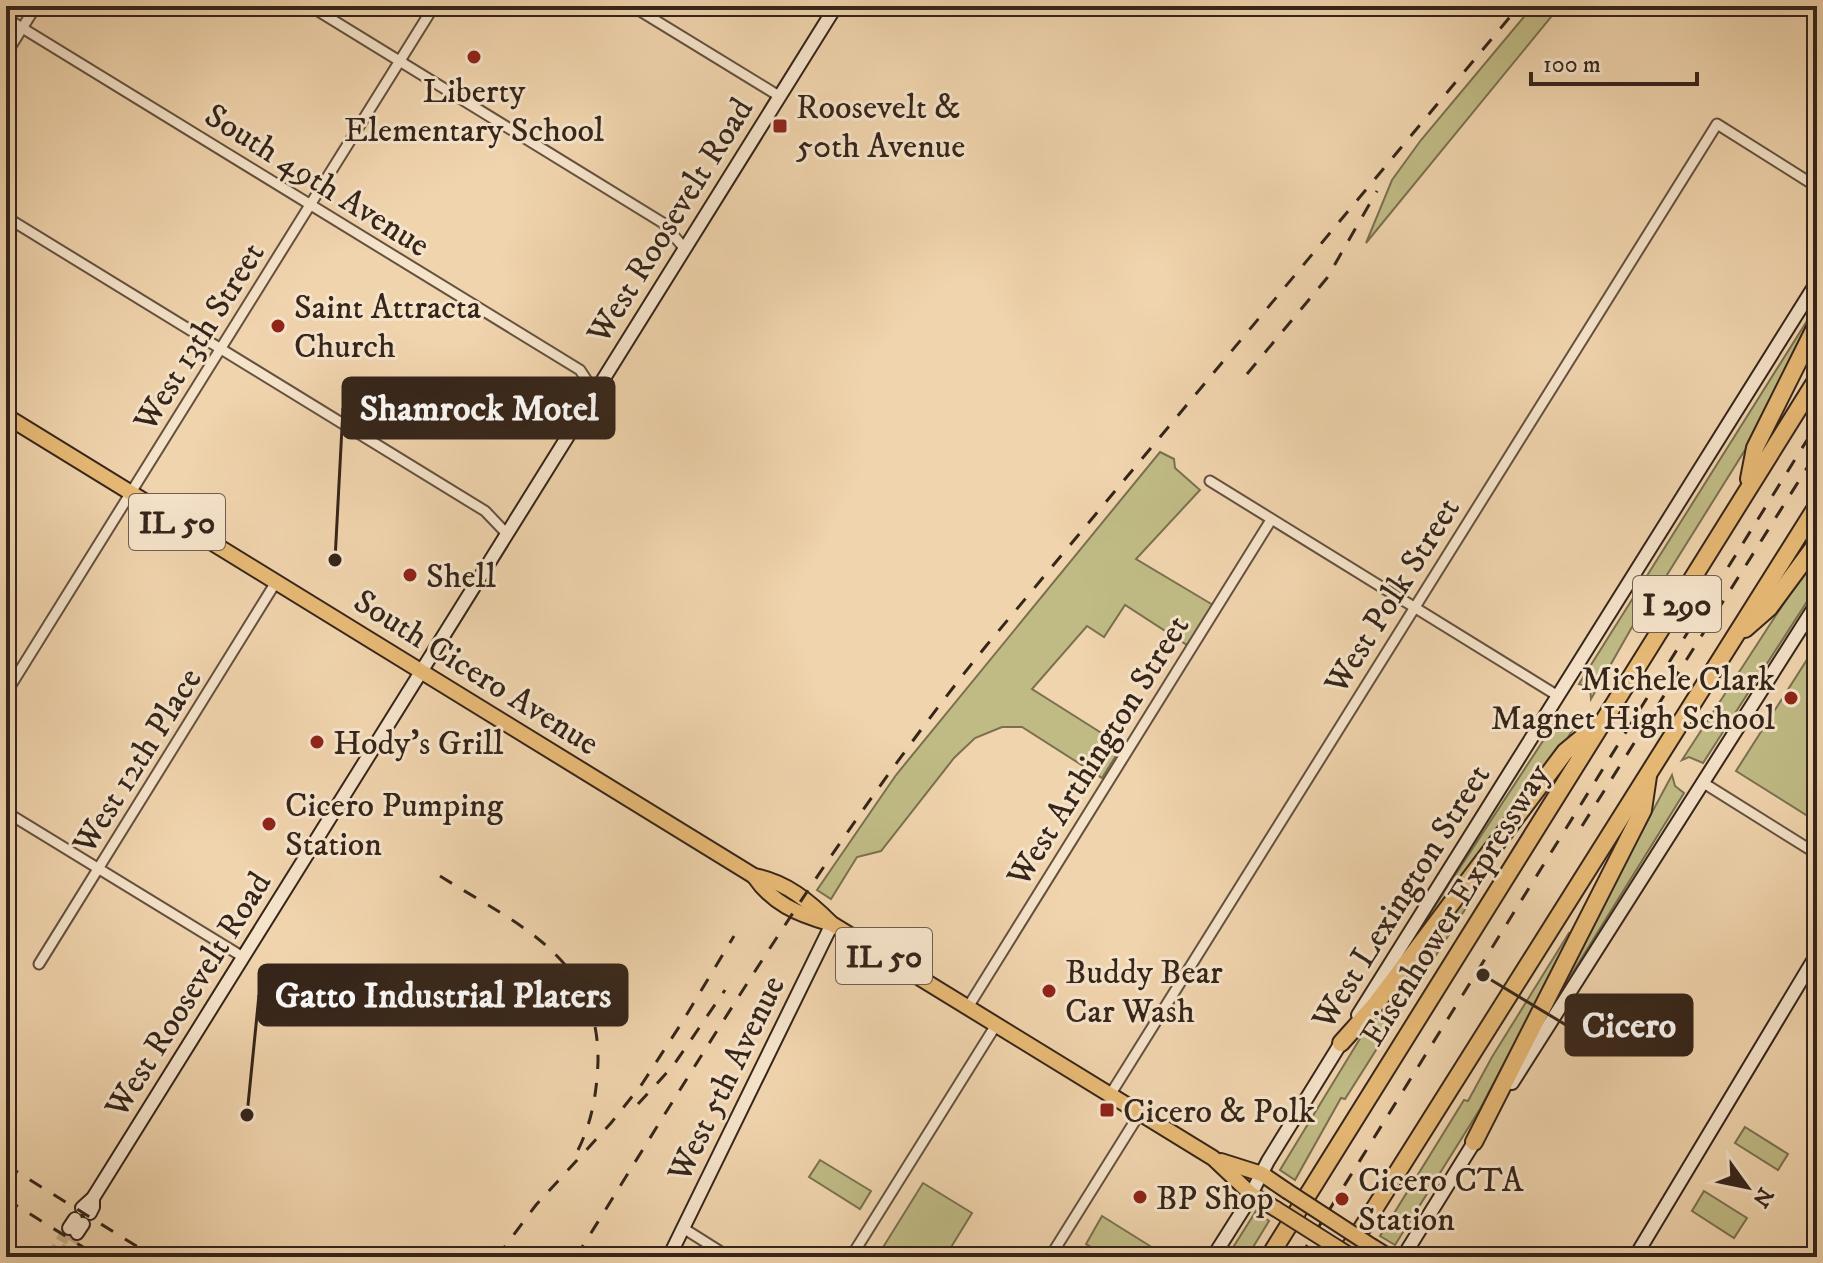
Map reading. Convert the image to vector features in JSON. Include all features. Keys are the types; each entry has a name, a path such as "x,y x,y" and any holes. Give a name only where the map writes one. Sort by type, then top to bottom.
{"highway":[{"path":"1747,491 1755,448 1817,324"},
{"name":"Eisenhower Expressway","path":"1269,1257 1817,379"},
{"name":"I 290","path":"1344,1257 1817,506"},
{"path":"1729,643 1769,608 1817,543"},
{"path":"1341,1043 1375,1005 1565,752 1607,717"},
{"path":"1474,1142 1643,810 1648,771"}],"main road":[{"name":"South Cicero Avenue","path":"6,416 754,876 765,893 801,915 832,924 1213,1158 1251,1194 1352,1257"},
{"name":"South Cicero Avenue","path":"1213,1158 1262,1174 1389,1257"}],"street":[{"path":"6,54 36,6"},
{"path":"310,6 663,223 685,249"},
{"name":"West 13th Street","path":"6,693 434,6"},
{"path":"632,6 779,96"},
{"name":"West Roosevelt Road","path":"79,1221 93,1207 93,1198 836,6"},
{"name":"South 49th Avenue","path":"6,18 580,370 595,393"},
{"name":"West Polk Street","path":"1110,1095 1717,124 1817,187"},
{"path":"6,217 485,511 507,534"},
{"name":"West Lexington Street","path":"1213,1257 1292,1122 1817,282"},
{"path":"1210,481 1558,696"},
{"name":"West Arthington Street","path":"968,1007 1271,520"},
{"name":"West 12th Place","path":"39,964 276,582"},
{"path":"1403,1257 1817,603"},
{"path":"1702,782 1817,854"},
{"path":"6,812 243,957"},
{"name":"West 5th Avenue","path":"669,1257 832,924"},
{"path":"1635,1257 1817,954"},
{"path":"851,1257 996,1025"},
{"path":"1050,1257 1140,1113"},
{"path":"683,1228 729,1257"}],"shaded area":[{"path":"1533,6 1560,6 1366,243 1392,180 1421,140"},
{"path":"1817,305 1817,311 1755,434 1660,586 1656,585 1591,699 1590,688 1579,684"},
{"path":"1160,452 1174,459 1175,468 1200,490 1136,559 1213,605 1187,645 1125,605 1104,637 1087,626 1032,689 1122,746 1102,778 1022,727 1002,727 975,738 954,758 881,851 857,857 831,899 817,890 896,775"},
{"path":"1817,552 1817,586 1703,763 1689,757 1682,760"},
{"name":"Michele Clark Magnet High School","path":"1817,644 1817,808 1811,818 1736,771"},
{"path":"1558,718 1566,727 1576,724 1564,744 1406,950"},
{"path":"1672,775 1675,786 1684,793 1542,1022 1631,844 1635,844"},
{"path":"1484,870 1488,873 1345,1099 1341,1098 1295,1180 1280,1170 1364,1032"},
{"path":"1569,933 1572,935 1513,1050 1395,1245 1380,1236 1464,1100 1468,1101"},
{"path":"1745,1127 1788,1154 1778,1170 1735,1143"},
{"path":"820,1160 871,1191 860,1209 809,1177"},
{"path":"923,1183 972,1213 945,1257 877,1257"},
{"path":"1704,1191 1747,1218 1734,1238 1692,1211"},
{"path":"1256,1211 1269,1221 1247,1257 1227,1257"},
{"path":"1102,1216 1150,1246 1144,1257 1109,1257 1086,1244"}],"tunnel":[{"path":"52,1257 69,1228"},
{"path":"62,1257 77,1233"}],"railway":[{"path":"576,1257 822,869 929,719 986,646 1519,6"},
{"path":"1247,374 1327,278 1377,191"},
{"path":"1300,1257 1817,424"},
{"path":"1582,826 1817,452"},
{"path":"440,876 497,910 548,947 568,969 584,995 595,1025 598,1061 593,1107 578,1150"},
{"path":"497,1257 536,1205 642,1084 734,936"},
{"path":"638,1104 673,1066 725,990"},
{"path":"6,1165 154,1257"},
{"path":"6,1199 99,1257"}],"place":[{"name":"Liberty Elementary School","path":"474,57"},
{"name":"Roosevelt & 50th Avenue","path":"780,126"},
{"name":"Saint Attracta Church","path":"278,326"},
{"name":"Shamrock Motel","path":"335,560"},
{"name":"Shell","path":"410,575"},
{"name":"Michele Clark Magnet High School","path":"1791,698"},
{"name":"Hody's Grill","path":"317,742"},
{"name":"Cicero Pumping Station","path":"269,824"},
{"name":"Cicero","path":"1483,975"},
{"name":"Buddy Bear Car Wash","path":"1049,991"},
{"name":"Cicero & Polk","path":"1107,1110"},
{"name":"Gatto Industrial Platers","path":"247,1115"},
{"name":"BP Shop","path":"1140,1197"},
{"name":"Cicero CTA Station","path":"1342,1199"}]}
